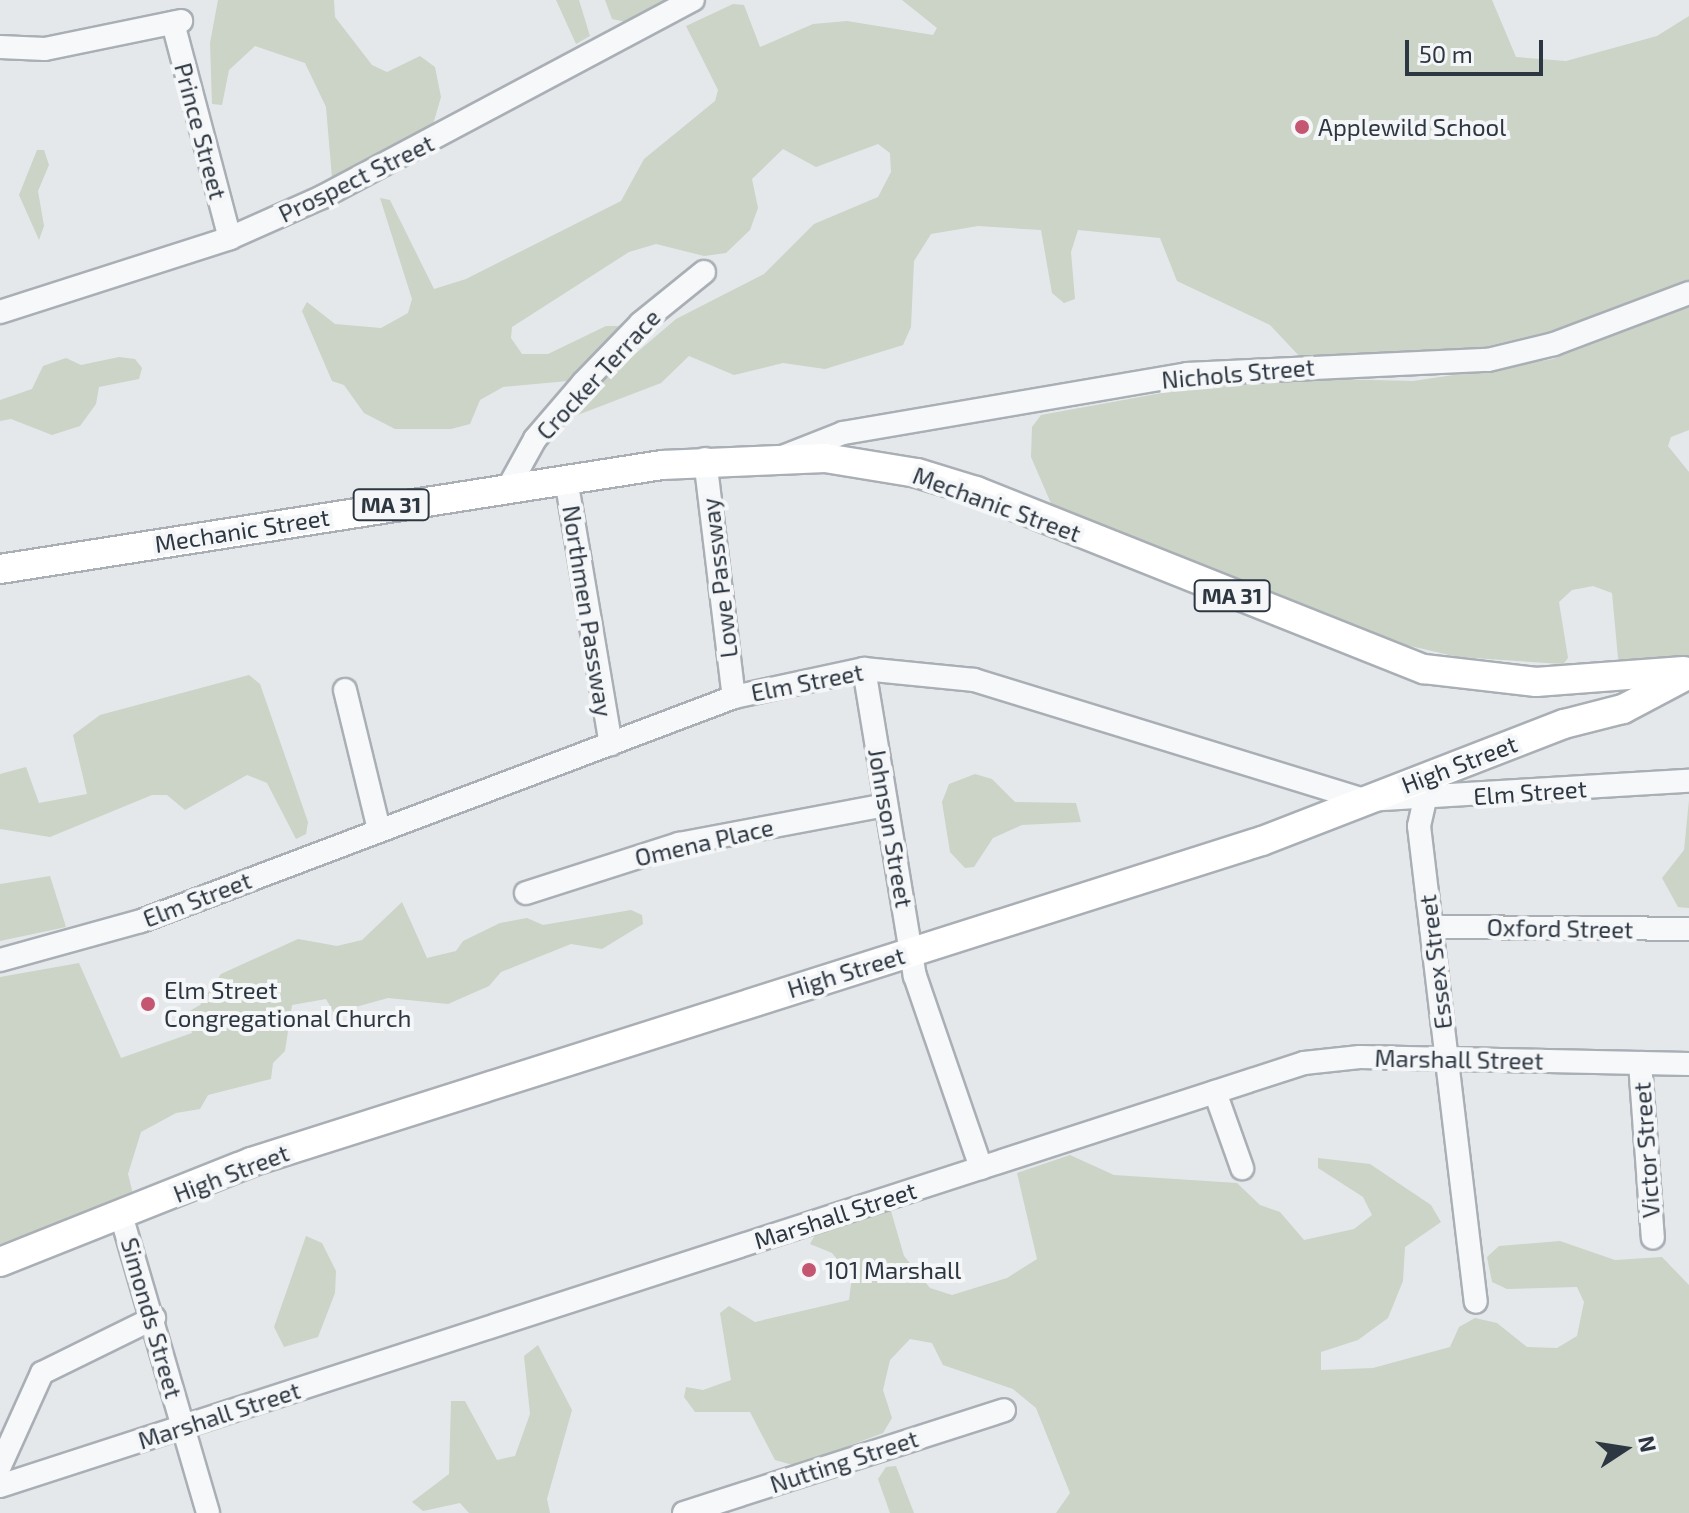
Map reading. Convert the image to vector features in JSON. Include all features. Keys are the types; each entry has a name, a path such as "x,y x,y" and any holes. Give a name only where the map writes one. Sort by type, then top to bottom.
{"main road":[{"name":"Mechanic Street","path":"0,569 566,479 705,459 785,456 917,473 976,491 1424,669 1536,682 1689,672"},
{"name":"High Street","path":"0,1262 251,1162 1262,841 1442,770 1623,709 1689,672"}],"street":[{"name":"Prospect Street","path":"0,312 230,238 322,197 693,0"},
{"name":"Prince Street","path":"0,47 45,49 177,22 230,238"},
{"name":"Crocker Terrace","path":"508,488 535,439 583,383 641,323 704,272"},
{"name":"Nichols Street","path":"785,456 843,433 1187,374 1488,360 1554,344 1689,293"},
{"name":"Lowe Passway","path":"705,459 734,697"},
{"name":"Northmen Passway","path":"566,479 611,744"},
{"name":"Elm Street","path":"0,960 81,942 734,697 864,669 974,680 1365,800 1689,781"},
{"name":"Johnson Street","path":"864,669 912,952 981,1168"},
{"path":"345,690 379,829"},
{"path":"1422,799 1442,770"},
{"name":"Essex Street","path":"1422,799 1419,826 1476,1302"},
{"path":"1365,800 1397,808 1419,826"},
{"name":"Omena Place","path":"526,893 679,844 885,805"},
{"name":"Oxford Street","path":"1431,927 1689,929"},
{"name":"Marshall Street","path":"0,1486 1215,1092 1330,1058 1689,1064"},
{"name":"Victor Street","path":"1640,1063 1653,1238"},
{"path":"1215,1092 1242,1168"},
{"name":"Simonds Street","path":"121,1215 154,1318 208,1513"},
{"path":"0,1466 28,1392 42,1373 154,1318"},
{"name":"Nutting Street","path":"684,1513 1004,1410"}],"green space":[{"path":"218,0 334,0 335,17 372,65 387,72 420,56 435,67 441,97 432,128 332,178 326,107 305,63 255,46 229,70 222,105 212,104 210,43"},
{"path":"556,0 579,0 590,36 576,44"},
{"path":"605,0 669,0 626,22 612,19"},
{"path":"902,0 1492,0 1516,57 1566,61 1657,36 1689,16 1689,284 1547,332 1467,351 1302,359 1270,325 1177,281 1160,238 1078,230 1071,252 1075,299 1064,303 1052,293 1041,230 978,226 931,234 914,261 911,327 903,345 825,369 783,363 734,375 689,356 661,383 575,416 566,413 676,319 764,274 814,224 878,197 891,172 890,153 878,144 816,167 783,149 752,179 758,208 750,230 726,253 704,256 656,244 629,252 512,327 511,338 522,354 548,354 606,326 625,326 597,363 568,381 503,387 480,400 470,424 451,429 395,429 364,413 344,385 332,381 302,311 307,302 335,324 381,328 408,313 412,299 380,198 390,200 434,289 466,279 621,201 644,159 715,101 718,90 686,26 733,4 744,5 760,47 813,24 847,21 933,35 937,28"},
{"path":"37,150 44,150 49,165 38,191 44,226 39,240 19,195"},
{"path":"1689,306 1689,430 1671,437 1668,446 1689,472 1689,657 1624,664 1618,658 1612,593 1593,586 1572,590 1559,602 1568,658 1563,664 1458,657 1393,642 1053,508 1031,457 1032,427 1041,415 1184,389 1291,378 1413,381 1488,370 1553,359"},
{"path":"119,357 135,359 142,368 139,379 99,387 96,404 80,426 52,435 11,419 0,421 0,400 32,389 43,366 66,358 81,365"},
{"path":"249,675 260,684 308,822 306,834 296,839 267,783 247,775 185,810 167,795 152,795 50,837 0,829 0,774 26,767 39,803 87,794 73,735 100,715"},
{"path":"975,774 992,779 1015,802 1076,803 1081,822 1022,825 993,838 974,867 965,868 950,852 942,802 949,784"},
{"path":"1689,800 1689,908 1678,907 1662,878 1684,850"},
{"path":"50,876 66,927 0,941 0,884"},
{"path":"402,902 427,958 456,951 463,941 500,923 527,918 543,925 631,910 642,915 643,924 602,949 571,944 501,972 489,986 448,1004 388,998 334,1013 326,999 292,1005 285,1051 273,1063 271,1079 208,1095 200,1109 176,1113 141,1132 128,1174 133,1194 0,1244 0,977 79,963 121,1058 192,1033 186,1013 200,1005 221,974 298,939 337,946 362,940"},
{"path":"1070,1155 1114,1175 1237,1183 1260,1205 1280,1212 1304,1240 1354,1229 1372,1215 1363,1197 1318,1168 1318,1158 1370,1164 1431,1205 1441,1222 1405,1247 1403,1281 1388,1318 1358,1340 1321,1352 1321,1370 1373,1368 1450,1347 1459,1327 1475,1318 1497,1323 1527,1347 1557,1348 1577,1336 1584,1302 1577,1287 1507,1289 1492,1282 1487,1257 1499,1246 1560,1241 1615,1260 1662,1257 1689,1285 1689,1513 1056,1513 1070,1493 1036,1408 1013,1389 943,1365 932,1343 910,1339 890,1360 883,1390 892,1418 883,1433 796,1466 775,1460 750,1412 695,1412 684,1397 686,1387 703,1390 731,1380 720,1313 729,1306 755,1322 849,1300 852,1277 832,1253 810,1244 815,1235 881,1210 891,1211 904,1256 930,1288 952,1295 1007,1278 1037,1259 1017,1173"},
{"path":"306,1236 322,1243 336,1271 335,1293 318,1337 284,1347 274,1327"},
{"path":"538,1345 572,1410 547,1499 550,1513 469,1513 460,1503 423,1511 412,1502 449,1474 451,1401 465,1401 497,1460 515,1456 530,1414 524,1356"},
{"path":"896,1466 914,1513 890,1513 878,1479 886,1467"}],"place":[{"name":"Applewild School","path":"1302,127"},
{"name":"Elm Street Congregational Church","path":"148,1004"},
{"name":"101 Marshall","path":"809,1270"}]}
